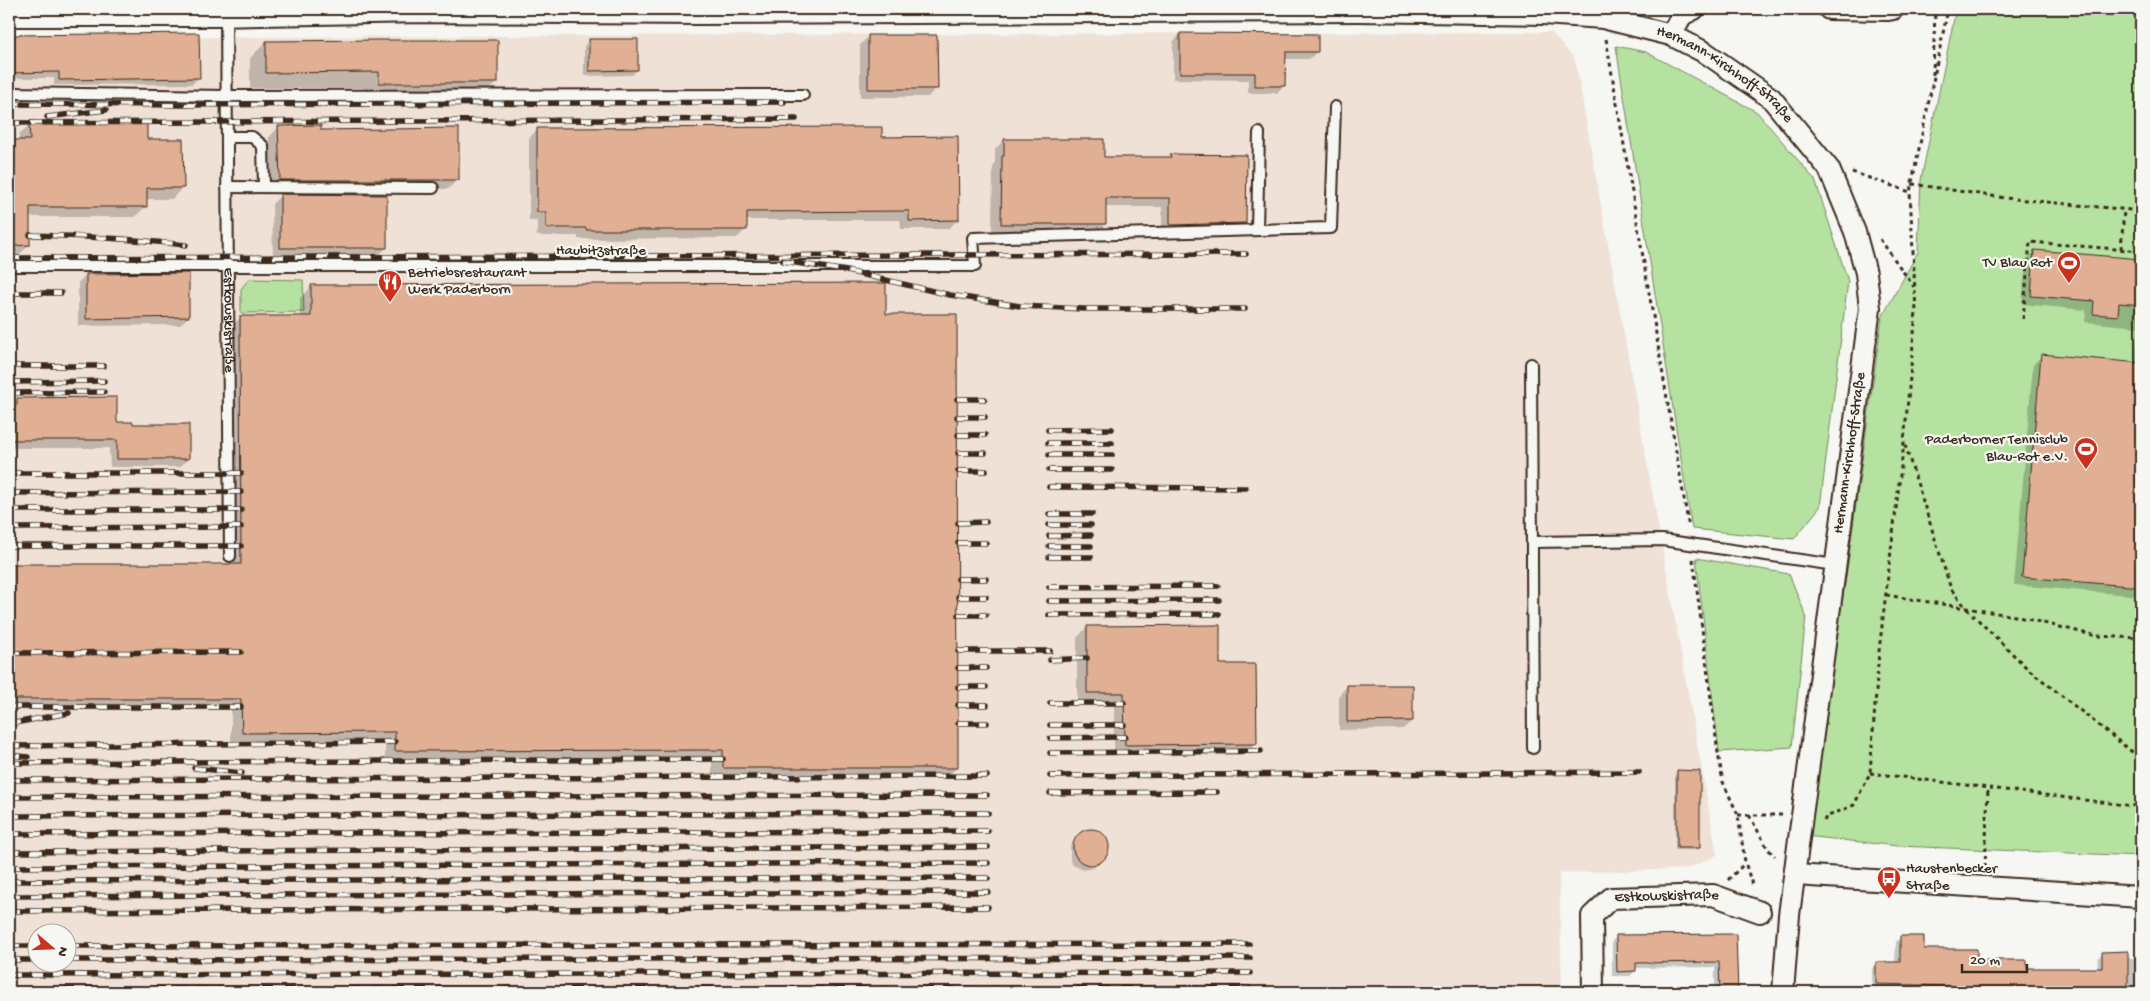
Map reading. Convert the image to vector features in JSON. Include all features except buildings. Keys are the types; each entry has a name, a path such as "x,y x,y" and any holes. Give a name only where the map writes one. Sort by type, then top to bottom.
{"street":[{"path":"1671,35 1682,15 1694,9"},
{"path":"1829,9 1893,9"},
{"name":"Hermann-Kirchhoff-Straße","path":"9,16 424,12 1358,10 1543,14 1603,18 1671,35 1706,53 1772,98 1829,169 1855,232 1866,273 1870,308 1789,915 1783,992"},
{"path":"1795,875 2141,897"},
{"name":"Estkowskistraße","path":"1593,992 1592,916 1611,898 1713,895 1760,912"}],"lane":[{"name":"Estkowskistraße","path":"218,13 227,83 230,556"},
{"path":"9,93 227,96 802,95"},
{"path":"1259,133 1257,230 1331,228 1335,107"},
{"path":"227,137 252,137 263,146 264,187"},
{"path":"227,186 433,188"},
{"name":"Haubitzstraße","path":"9,266 975,266 973,238 1257,230"},
{"path":"1531,364 1533,748"},
{"path":"1533,542 1662,540 1835,565"}],"path":[{"path":"1933,83 1935,9"},
{"path":"1822,825 1826,817 1854,806 1870,773 1886,595 1904,442 1916,312 1912,184 1948,9"},
{"path":"1603,18 1691,544 1718,753 1724,782 1738,815 1745,862"},
{"path":"1851,172 1855,180"},
{"path":"1912,184 2005,198 2141,212"},
{"path":"2121,249 2124,210"},
{"path":"1877,232 1914,288"},
{"path":"2023,319 2030,242 2141,251"},
{"path":"1904,442 1951,589 1967,609 2027,668 2141,759"},
{"path":"1886,595 2015,616 2097,636 2141,638"},
{"path":"1870,773 2141,807"},
{"path":"1984,886 1988,788"},
{"path":"1749,815 1768,848 1795,875"}],"shaded area":[{"path":"1551,32 1575,59 1717,855 1687,869 1559,873 1562,992 9,992 9,38"}],"green space":[{"path":"1956,9 2141,9 2141,856 1898,846 1805,836 1845,584 1882,317 1918,252 1921,180"},
{"path":"1616,46 1646,52 1757,112 1815,180 1848,281 1820,507 1794,539 1692,529"},
{"path":"249,279 303,280 304,312 241,313 241,289"},
{"path":"1696,558 1789,574 1806,616 1792,747 1719,752"}],"railway":[{"path":"9,104 784,102"},
{"path":"47,117 106,110"},
{"path":"9,123 796,119"},
{"path":"30,235 108,238 186,245"},
{"path":"9,258 1246,254"},
{"path":"783,261 847,271 950,295 1020,306 1084,309 1245,309"},
{"path":"9,293 61,293"},
{"path":"9,366 104,366"},
{"path":"9,382 104,381"},
{"path":"9,393 104,392"},
{"path":"957,399 985,399"},
{"path":"957,417 985,417"},
{"path":"1048,430 1112,429"},
{"path":"958,435 985,435"},
{"path":"1048,443 1112,443"},
{"path":"958,453 985,453"},
{"path":"1049,455 1112,455"},
{"path":"1049,470 1112,470"},
{"path":"958,471 986,471"},
{"path":"9,473 241,473"},
{"path":"1049,487 1246,488"},
{"path":"9,493 241,492"},
{"path":"9,510 241,510"},
{"path":"1049,514 1092,514"},
{"path":"958,523 986,522"},
{"path":"1049,525 1091,525"},
{"path":"9,528 241,527"},
{"path":"1049,536 1091,535"},
{"path":"958,543 986,543"},
{"path":"9,546 241,546"},
{"path":"1049,546 1091,546"},
{"path":"1049,557 1091,557"},
{"path":"958,579 986,579"},
{"path":"1049,587 1218,586"},
{"path":"958,597 986,597"},
{"path":"1049,601 1219,600"},
{"path":"1049,615 1219,614"},
{"path":"958,615 986,615"},
{"path":"958,651 1050,651"},
{"path":"9,653 241,652"},
{"path":"1050,660 1087,658"},
{"path":"958,668 986,668"},
{"path":"958,687 986,687"},
{"path":"1050,703 1124,703"},
{"path":"958,705 987,705"},
{"path":"9,707 241,707"},
{"path":"9,724 69,713"},
{"path":"958,723 987,723"},
{"path":"1050,725 1124,725"},
{"path":"1050,738 1125,737"},
{"path":"9,746 395,742"},
{"path":"1050,753 1261,751"},
{"path":"9,755 28,757"},
{"path":"9,763 723,759"},
{"path":"194,768 242,773"},
{"path":"1050,776 1639,772"},
{"path":"9,780 987,776"},
{"path":"1050,793 1217,792"},
{"path":"9,797 987,795"},
{"path":"9,816 988,813"},
{"path":"9,834 988,831"},
{"path":"9,852 988,847"},
{"path":"9,867 988,863"},
{"path":"9,881 988,878"},
{"path":"9,896 988,892"},
{"path":"9,911 988,907"},
{"path":"78,946 1249,944"},
{"path":"9,946 28,946"},
{"path":"78,960 1250,958"},
{"path":"9,960 28,960"},
{"path":"9,975 1250,973"},
{"path":"9,989 1249,988"}],"place":[{"name":"TV Blau Rot","path":"2069,284"},
{"name":"Betriebsrestaurant Werk Paderborn","path":"390,303"},
{"name":"Paderborner Tennisclub Blau-Rot e.V.","path":"2086,470"},
{"name":"Haustenbecker Straße","path":"1889,899"}]}
